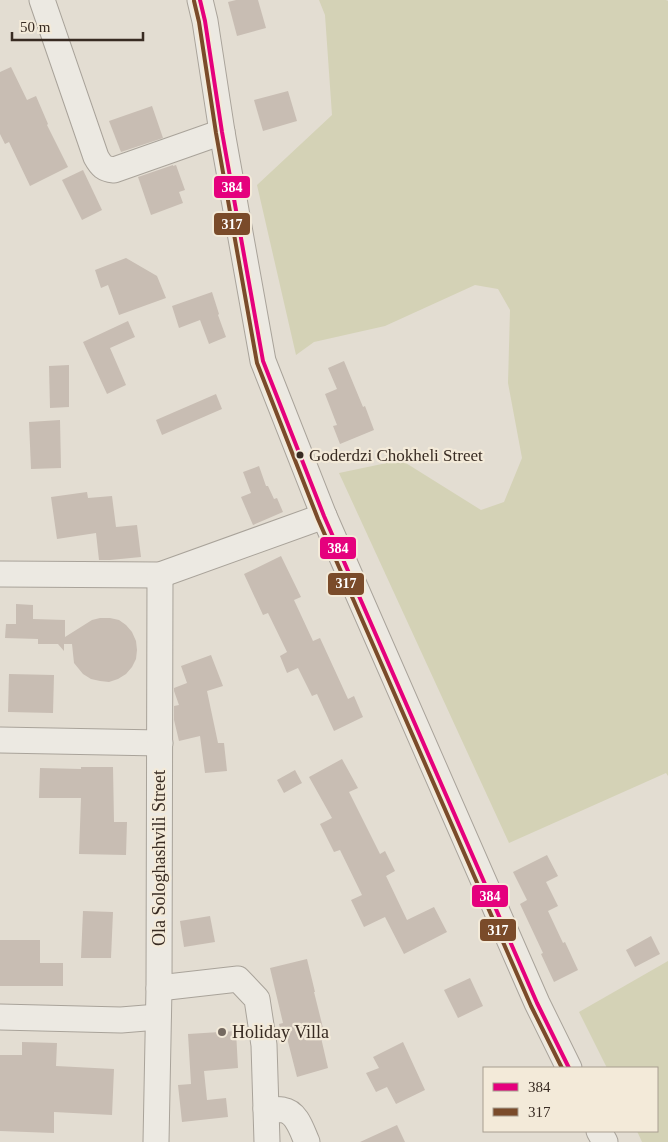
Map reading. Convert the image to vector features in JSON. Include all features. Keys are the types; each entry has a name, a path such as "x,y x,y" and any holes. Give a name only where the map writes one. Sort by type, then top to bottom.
{"street":[{"path":"42,0 96,157 105,169 114,170 222,132"},
{"path":"200,0 263,361 324,516 537,1003 569,1067"},
{"path":"0,574 160,575 324,516"},
{"name":"Ola Sologhashvili Street","path":"156,1142 160,575"},
{"path":"0,740 160,743"},
{"path":"158,988 238,979 257,999 264,1045 267,1142"},
{"path":"0,1017 121,1020 158,1017"},
{"path":"266,1110 290,1112 295,1116 307,1142"}],"shaded area":[{"path":"319,0 668,1 668,776 666,773 509,843 339,473 401,460 481,510 504,502 522,458 508,383 510,310 498,289 475,285 385,326 314,342 296,355 257,185 332,115 325,15"},
{"path":"668,961 668,1142 642,1142 637,1132 658,1132 658,1067 606,1067 579,1012"}],"building":[{"path":"258,0 266,28 237,36 228,2"},
{"path":"11,67 27,100 36,96 47,125 68,167 30,186 9,142 5,144 0,134 0,72"},
{"path":"288,91 297,121 263,131 254,100"},
{"path":"152,106 163,138 121,152 109,121"},
{"path":"176,165 185,190 179,192 183,203 151,215 138,177"},
{"path":"83,170 102,210 82,220 62,180"},
{"path":"126,258 157,276 166,298 119,315 108,285 101,288 95,270"},
{"path":"212,292 226,337 209,344 200,320 179,328 172,306"},
{"path":"128,321 135,337 110,348 126,385 107,394 83,342"},
{"path":"344,361 374,430 340,444 333,426 337,425 325,394 337,389 328,368"},
{"path":"69,365 69,407 50,408 49,366"},
{"path":"216,394 222,409 162,435 156,420"},
{"path":"60,420 61,468 31,469 29,422"},
{"path":"259,466 266,486 268,486 274,499 277,498 283,512 253,525 241,497 251,493 243,472"},
{"path":"87,492 88,498 112,496 116,527 137,525 141,557 99,560 96,533 57,539 51,497"},
{"path":"281,556 301,597 294,600 313,641 320,638 348,699 354,696 363,717 334,731 317,694 312,696 298,668 287,673 280,656 287,652 268,613 263,615 244,574"},
{"path":"16,604 33,605 33,619 65,620 65,637 92,620 110,618 119,620 132,632 136,641 136,659 132,667 126,674 109,682 91,679 83,674 74,663 72,644 64,644 64,651 58,644 38,644 38,639 5,638 6,624 16,624"},
{"path":"211,655 223,686 207,691 218,743 224,743 227,771 205,773 200,736 179,741 174,720 174,706 179,705 174,688 187,683 181,666"},
{"path":"9,674 54,675 53,713 8,712"},
{"path":"342,759 358,788 349,792 380,854 385,851 395,871 386,876 407,920 434,907 447,932 404,954 385,917 364,927 351,900 362,895 340,850 334,852 320,824 332,818 309,777"},
{"path":"81,767 113,767 114,822 127,822 126,855 79,854 81,798 39,798 40,768 81,769"},
{"path":"295,770 302,783 284,793 277,780"},
{"path":"547,855 558,876 546,882 558,906 548,911 578,970 554,982 541,954 543,953 520,904 527,900 513,872"},
{"path":"83,911 113,912 111,958 81,958"},
{"path":"210,916 215,942 184,947 180,921"},
{"path":"651,936 660,954 635,967 626,950"},
{"path":"0,940 40,940 40,963 63,963 63,986 0,986"},
{"path":"307,959 323,1028 319,1029 328,1068 297,1077 287,1038 283,1039 279,1024 283,1023 270,968"},
{"path":"470,978 483,1006 458,1018 444,990"},
{"path":"236,1031 238,1068 204,1071 207,1100 226,1098 228,1117 182,1122 178,1085 191,1084 188,1034"},
{"path":"22,1042 57,1043 56,1066 114,1069 112,1115 54,1112 54,1133 0,1131 0,1055 22,1055"},
{"path":"403,1042 425,1090 396,1104 387,1087 376,1092 366,1073 379,1068 373,1057"},
{"path":"397,1125 405,1142 360,1142"}],"transit line":[{"name":"384","path":"200,0 263,361 324,516 537,1003 569,1067"},
{"name":"317","path":"194,1 257,363 318,519 531,1006 562,1067"}],"place":[{"name":"Goderdzi Chokheli Street","path":"300,455"},
{"name":"Holiday Villa","path":"222,1032"}]}
